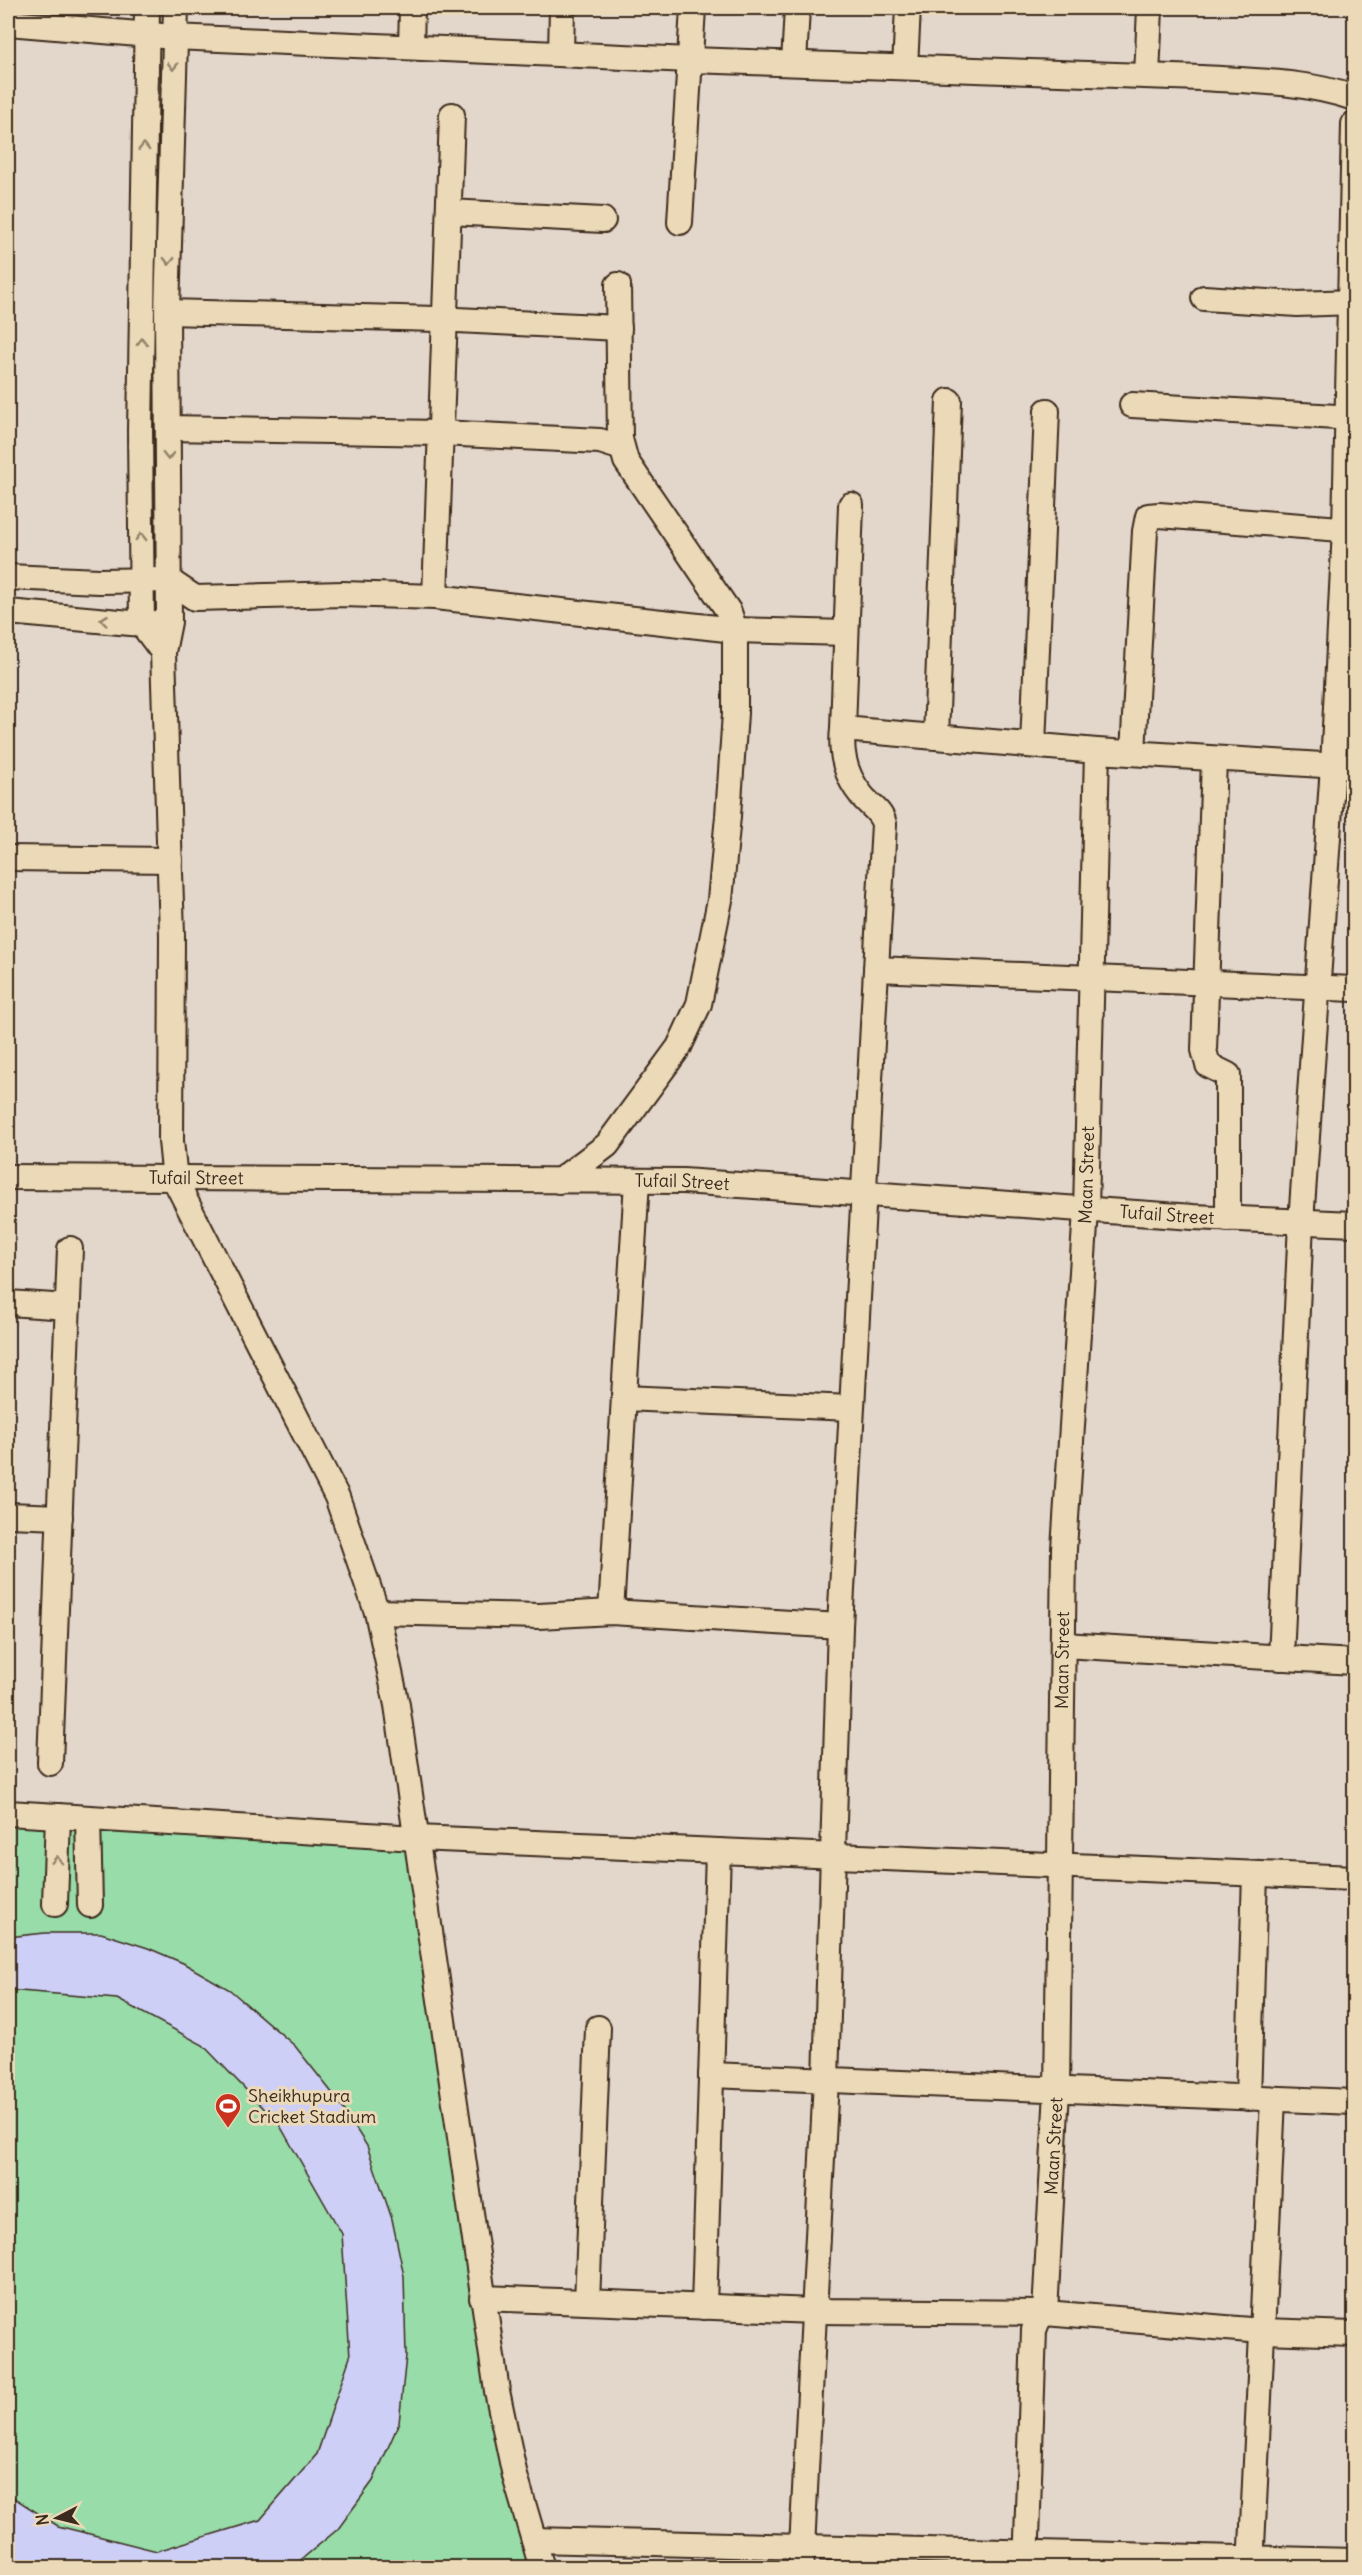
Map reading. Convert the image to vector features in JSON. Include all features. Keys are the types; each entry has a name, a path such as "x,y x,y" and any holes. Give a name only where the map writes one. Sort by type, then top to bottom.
{"street":[{"path":"147,8 140,431 142,624 163,652"},
{"path":"176,8 167,312 169,622 163,652 172,935 171,1140 176,1180 337,1497 377,1612 397,1705 497,2391 515,2476 542,2568"},
{"path":"411,46 412,8"},
{"path":"561,53 562,8"},
{"path":"680,222 693,8"},
{"path":"794,63 797,8"},
{"path":"905,67 908,8"},
{"path":"1147,76 1150,8"},
{"path":"8,23 174,37 1277,83 1332,90 1354,98"},
{"path":"435,597 452,115"},
{"path":"1281,1658 1301,1222 1317,988 1344,766 1350,530 1354,124"},
{"path":"449,212 603,220"},
{"path":"559,1181 607,1145 679,1047 699,1004 720,900 735,713 735,630 729,612 626,461 622,448 618,285"},
{"path":"1204,298 1297,304 1352,302"},
{"path":"167,312 446,320 618,328"},
{"path":"936,737 949,401"},
{"path":"1132,405 1351,417"},
{"path":"1033,745 1047,411"},
{"path":"168,428 440,433 600,441 622,448"},
{"path":"801,2557 826,2080 840,1626 884,824 882,815 861,795 849,775 843,755 851,505"},
{"path":"1133,753 1145,531 1148,516 1350,530"},
{"path":"8,577 99,581 168,580 195,598 343,594 435,597 735,630 846,633"},
{"path":"8,612 142,624 169,622 195,598"},
{"path":"843,729 1097,751 1344,766"},
{"name":"Maan Street","path":"1026,2560 1034,2330 1038,2320 1045,2313 1057,2090 1065,1537 1086,1210 1097,751"},
{"path":"1214,759 1205,1060 1208,1065 1228,1075 1228,1218"},
{"path":"8,858 170,860"},
{"path":"876,969 1354,989"},
{"name":"Tufail Street","path":"8,1177 176,1180 683,1181 1086,1210 1354,1224"},
{"path":"611,1612 637,1181"},
{"path":"50,1763 70,1249"},
{"path":"8,1303 68,1307"},
{"path":"624,1398 851,1408"},
{"path":"8,1515 60,1517"},
{"path":"377,1612 539,1616 611,1612 840,1626"},
{"path":"1063,1645 1354,1662"},
{"path":"8,1813 416,1838 1354,1878"},
{"path":"55,1904 58,1816"},
{"path":"88,1818 90,1905"},
{"path":"704,2307 718,1851"},
{"path":"1248,2098 1255,1874"},
{"path":"587,2302 598,2028"},
{"path":"711,2075 1354,2102"},
{"path":"1252,2563 1273,2099"},
{"path":"482,2298 815,2311 1045,2313 1262,2331 1354,2334"},
{"path":"534,2540 801,2557 1252,2563 1354,2561"}],"green space":[{"name":"Sheikhupura Cricket Stadium","path":"8,1820 406,1846 537,2567 8,2567"}],"building":[{"path":"45,1933 101,1933 148,1948 183,1963 230,1990 295,2046 337,2099 367,2146 392,2219 404,2276 406,2356 399,2423 373,2481 338,2529 291,2568 8,2568 8,2494 58,2526 157,2551 260,2520 317,2454 350,2357 342,2234 279,2124 203,2045 117,1999 8,1990 8,1937"}],"place":[{"name":"Sheikhupura Cricket Stadium","path":"228,2129"}]}
